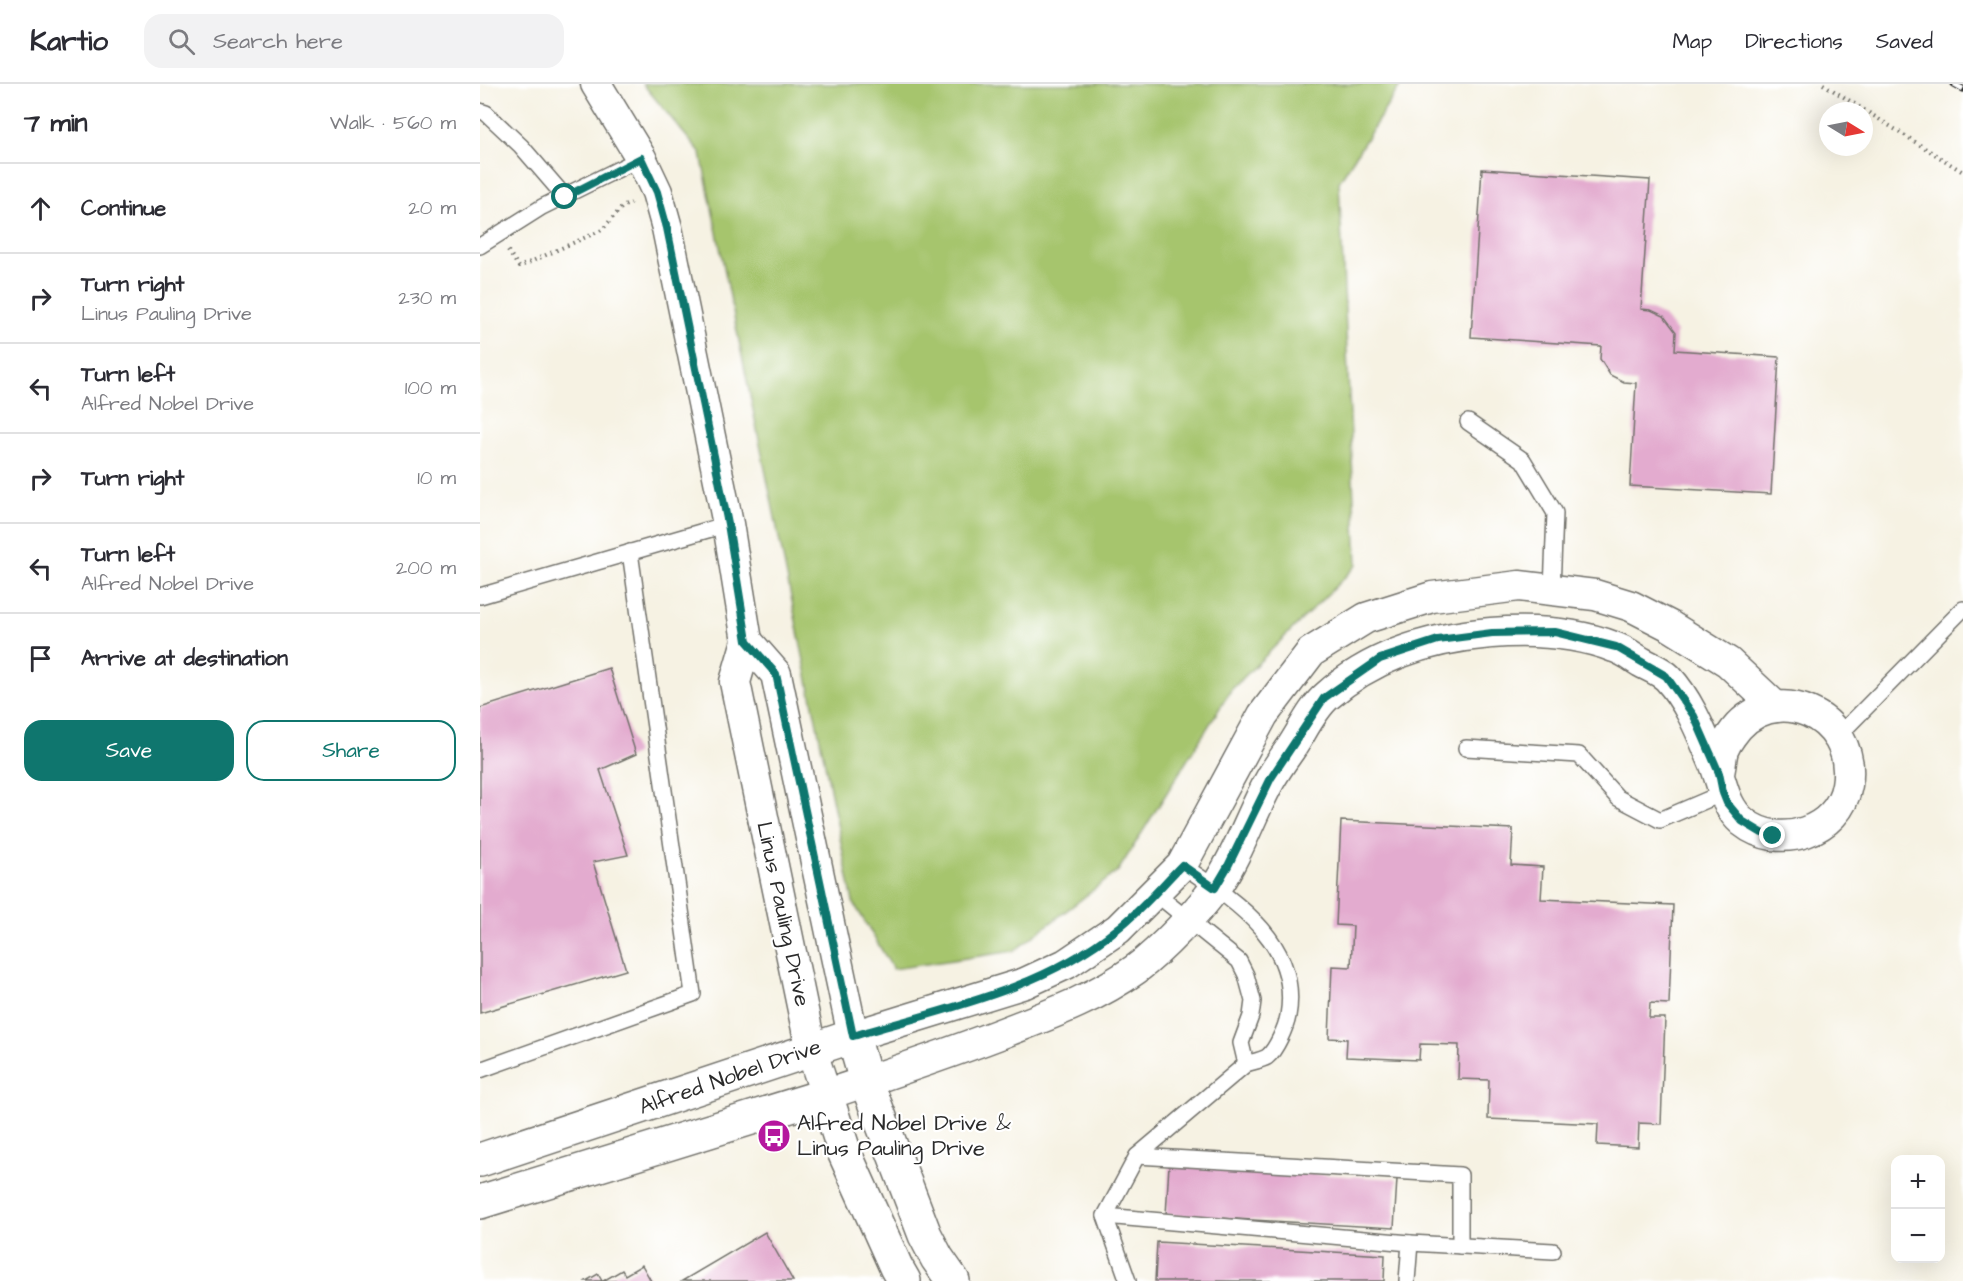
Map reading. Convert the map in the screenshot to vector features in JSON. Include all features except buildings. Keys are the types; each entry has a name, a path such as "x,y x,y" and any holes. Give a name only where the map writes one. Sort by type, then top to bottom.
{"street":[{"name":"Linus Pauling Drive","path":"596,84 641,158 657,192 667,228 728,524 747,641 735,682 811,1049 845,1154 904,1281"},
{"name":"Alfred Nobel Drive","path":"480,1160 811,1049 1015,987 1066,964 1118,929 1182,865 1263,715 1311,652 1366,618 1432,597 1519,586 1595,595 1631,606 1670,626 1728,662 1776,707"},
{"name":"Alfred Nobel Drive","path":"480,1202 826,1095 988,1039 1079,1004 1137,968 1188,919 1215,888 1271,778 1324,698 1380,659 1438,640 1492,633 1555,632 1616,647 1666,676 1694,716 1727,803 1742,821 1762,833 1773,836 1797,836 1818,827 1836,812 1846,791 1850,768 1848,756 1839,735 1822,718 1811,712 1788,706 1776,707 1751,715 1738,726 1724,747 1721,783"},
{"name":"Linus Pauling Drive","path":"747,641 776,674 853,1036 866,1081 926,1235 937,1258 953,1281"}],"lane":[{"path":"480,111 486,113 521,146 565,197"},
{"path":"480,246 542,207 641,158"},
{"path":"1468,422 1523,460 1555,513 1552,590"},
{"path":"480,596 728,524"},
{"path":"480,1070 693,994 630,552"},
{"path":"1839,735 1963,609"},
{"path":"1466,748 1578,755 1618,798 1660,820 1721,783"},
{"path":"1128,1281 1106,1216 1137,1156 1246,1064 1268,1056 1280,1038 1287,1021 1290,1002 1289,980 1278,953 1261,927 1215,888 1182,865"},
{"path":"1155,893 1239,961 1246,975 1252,1001 1251,1016 1241,1043 1246,1064"},
{"path":"1137,1156 1460,1175 1460,1246"},
{"path":"1106,1216 1410,1243 1553,1251"},
{"path":"1407,1281 1410,1243"}],"path":[{"path":"1823,84 1963,172"},
{"path":"497,235 519,267 602,230 622,207 657,192"}],"green space":[{"path":"643,84 1401,84 1339,182 1357,565 1231,690 1118,871 1014,951 893,969 853,902 701,154"}],"railway":[{"path":"1954,84 1963,89"}],"place":[{"name":"Alfred Nobel Drive & Linus Pauling Drive","path":"774,1136"}],"route":[{"path":"565,197 641,158 657,192 667,228 728,524 747,641 776,674 853,1036 1025,983 1066,964 1118,929 1182,865 1215,888 1271,778 1324,698 1380,659 1438,640 1492,633 1555,632 1616,647 1666,676 1694,716 1719,773 1727,803 1742,821 1762,833 1773,836"}]}
